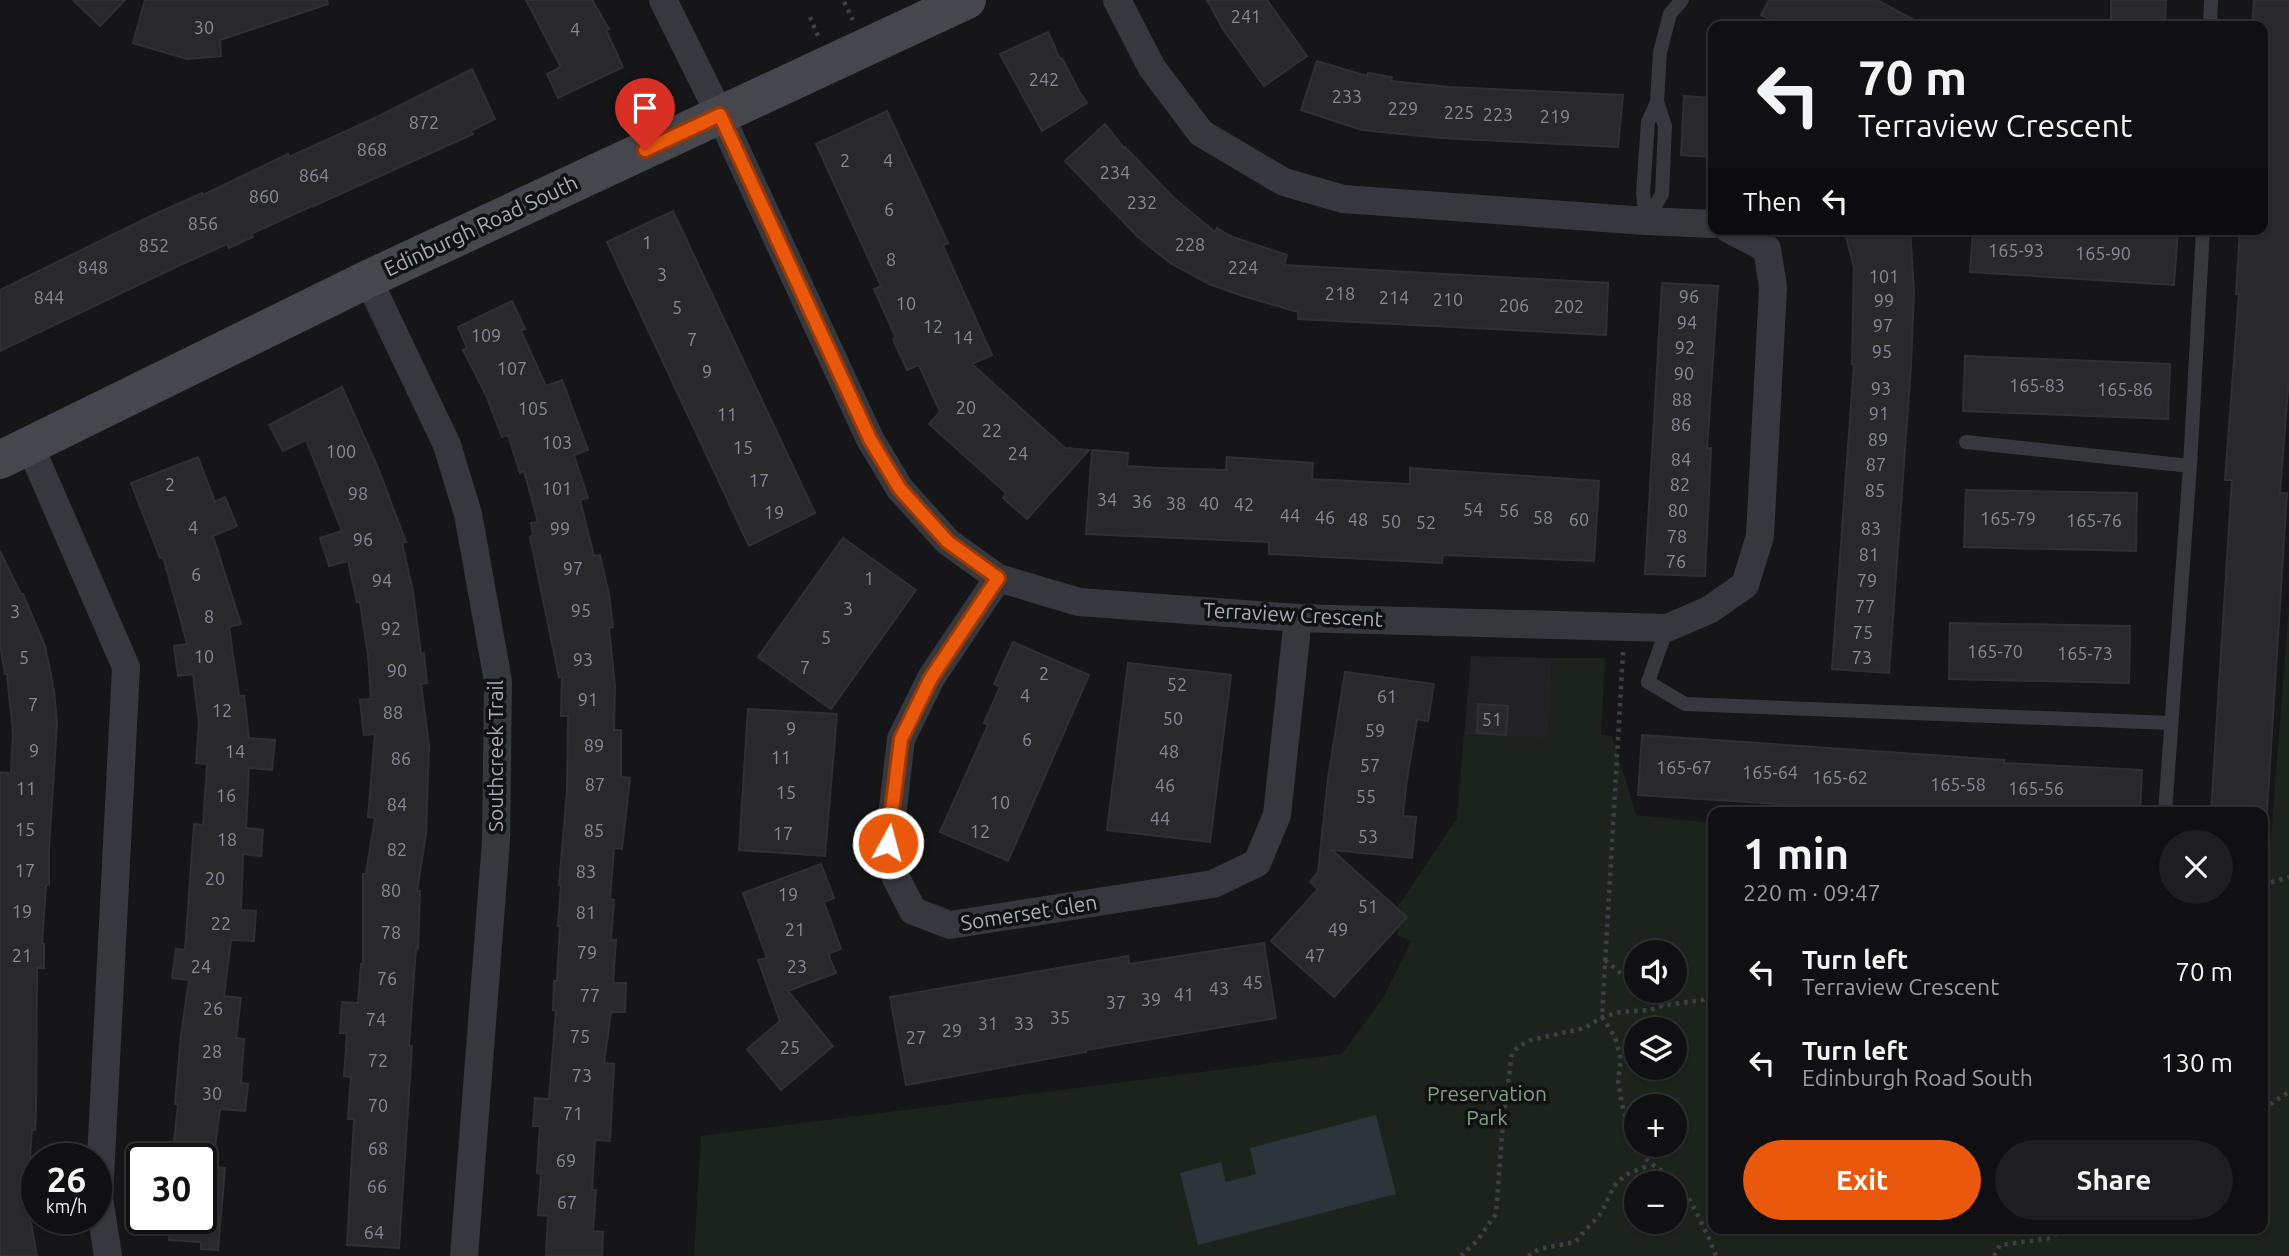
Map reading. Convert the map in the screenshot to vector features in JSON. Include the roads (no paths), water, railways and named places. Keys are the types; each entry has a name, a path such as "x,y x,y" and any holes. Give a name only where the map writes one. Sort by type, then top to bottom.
{"main road":[{"name":"Edinburgh Road South","path":"15,453 369,279 967,0"}],"street":[{"name":"Terraview Crescent","path":"663,0 720,115 870,439 900,489 948,542 998,578 1079,602 1298,618 1667,628 1709,610 1745,585 1760,536 1773,287 1768,249 1741,235"},
{"path":"1117,0 1152,68 1201,133 1284,182 1343,199 1708,224"},
{"name":"Southcreek Trail","path":"369,279 447,445 468,514 498,681 496,841 464,1256"},
{"path":"15,453 126,667 99,1198 108,1256"},
{"name":"Somerset Glen","path":"998,578 931,678 901,739 888,843 896,878 914,911 950,925 1213,884 1257,863 1277,815 1298,618"}],"lane":[{"path":"1646,221 1662,194 1665,126 1657,102 1660,52 1670,14 1682,0"},
{"path":"2210,21 2211,0"},
{"path":"2165,807 2190,466 2203,235"},
{"path":"1966,442 2190,466"},
{"path":"1667,628 1648,682 1685,704 2171,723"}],"park label":[{"name":"Preservation Park","path":"1487,1106"}]}
